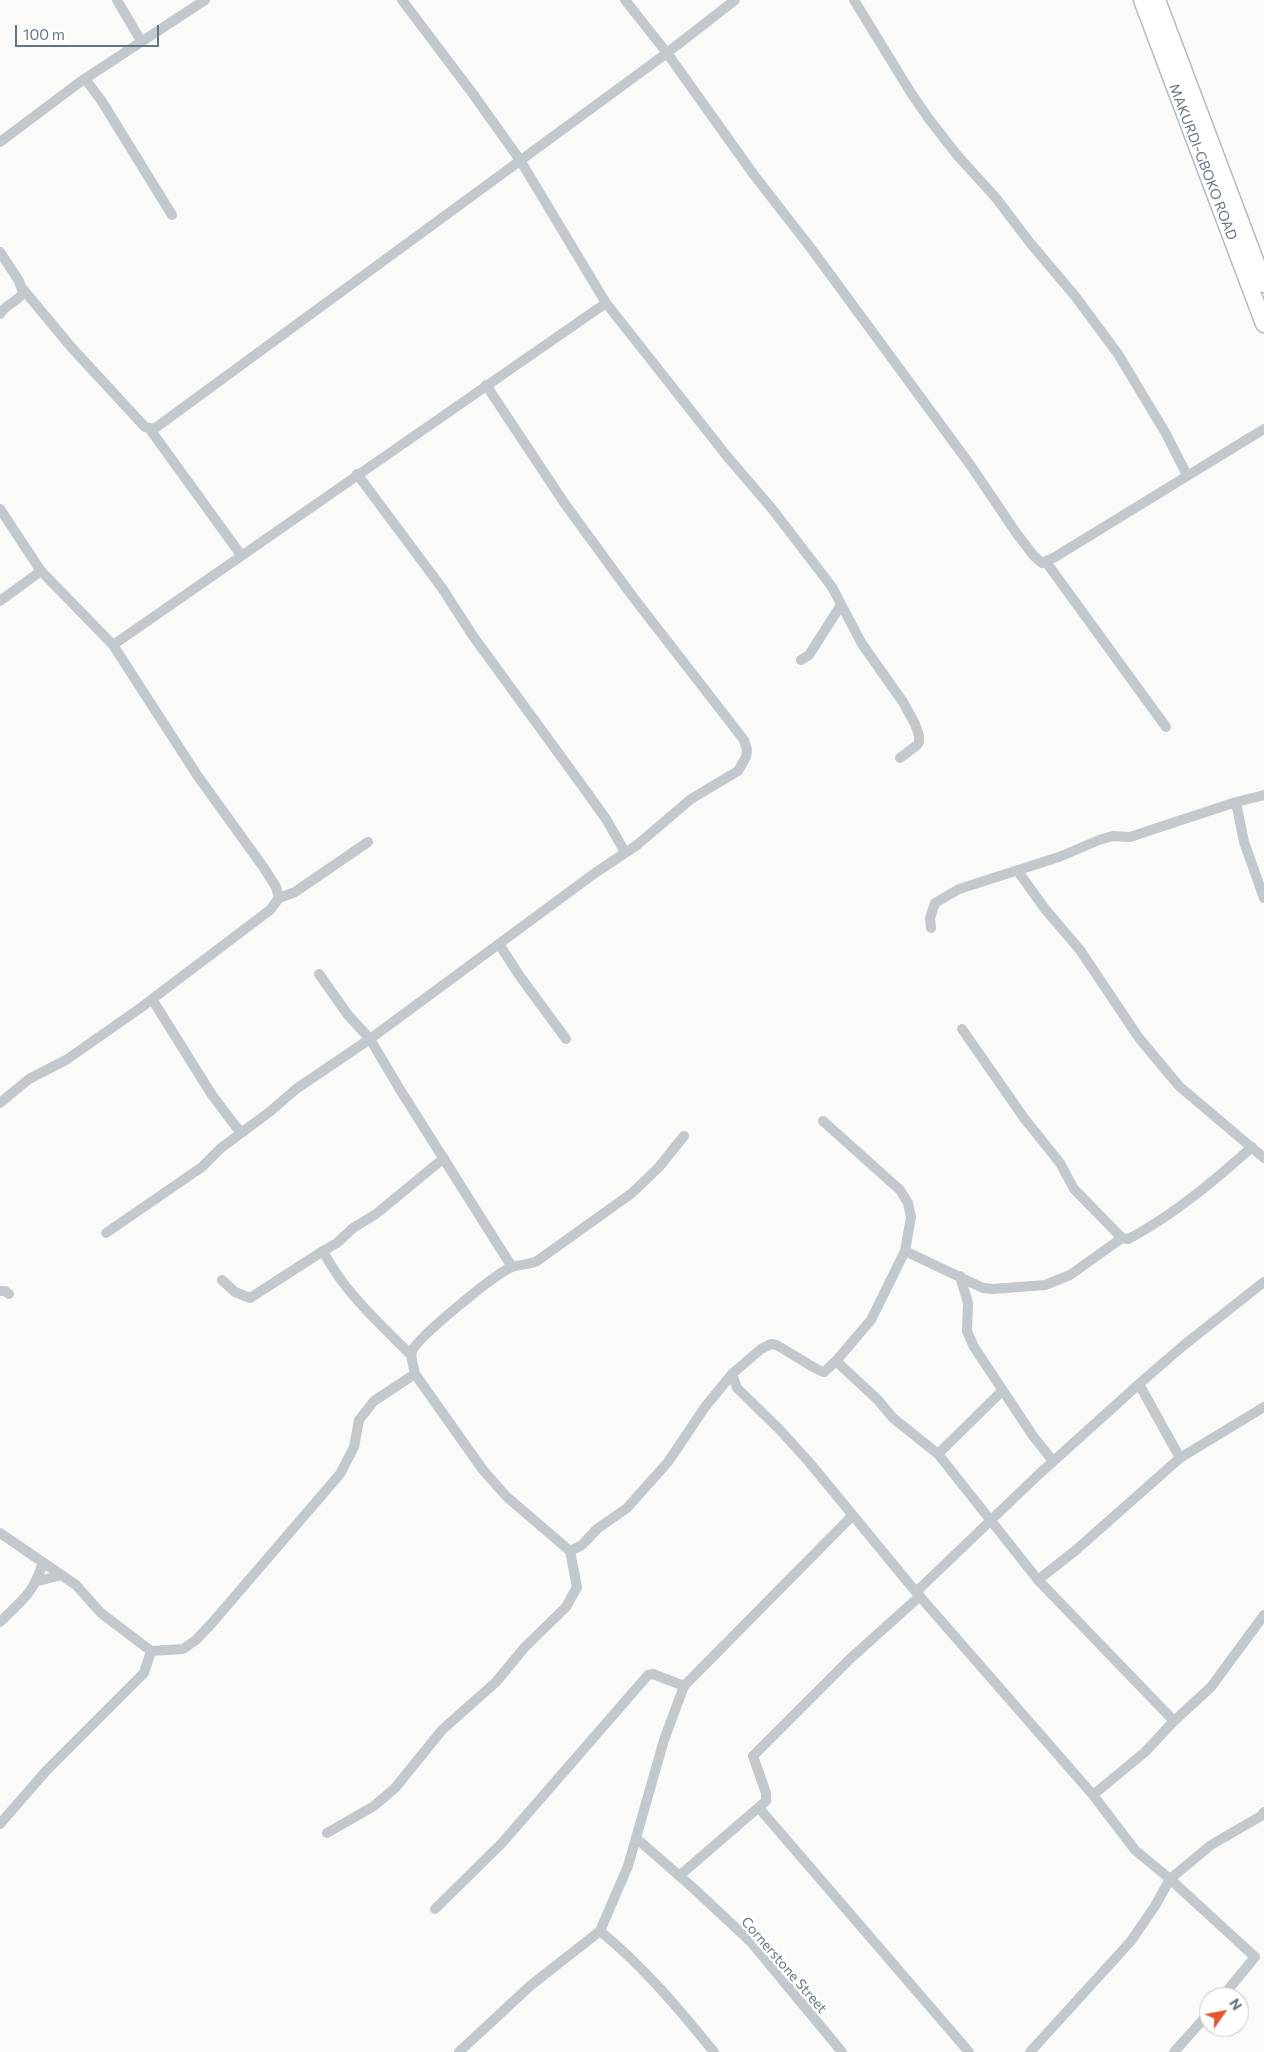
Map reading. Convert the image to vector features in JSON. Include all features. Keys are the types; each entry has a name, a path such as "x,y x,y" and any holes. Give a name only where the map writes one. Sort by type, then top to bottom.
{"main road":[{"name":"MAKURDI-GBOKO ROAD","path":"1142,0 1264,324"},
{"path":"1157,0 1264,284"}],"street":[{"path":"117,0 141,41"},
{"path":"0,142 85,78 141,41 193,3 204,0"},
{"path":"402,0 520,160 606,303 819,568 832,587 862,644 902,702 917,730 919,737 917,745 900,758"},
{"path":"625,0 667,53 754,176 810,247 971,466 1017,534 1042,563 1264,429"},
{"path":"0,252 22,288 72,348 145,427 154,429 667,53 735,0"},
{"path":"854,0 929,119 996,198 1030,244 1075,296 1118,354 1165,432 1187,475"},
{"path":"85,78 101,100 172,215"},
{"path":"0,314 19,299 23,293 22,288"},
{"path":"113,645 606,303"},
{"path":"106,1233 202,1167 221,1148 272,1110 296,1088 370,1039 649,835 682,806 738,771 746,757 747,750 744,740 565,504 486,385"},
{"path":"149,428 241,555"},
{"path":"357,474 436,580 473,636 596,805 625,852"},
{"path":"0,509 41,571 113,645 197,775 264,868 276,887 279,898"},
{"path":"1046,562 1166,727"},
{"path":"0,601 41,571"},
{"path":"801,660 809,655 841,605"},
{"path":"931,928 930,918 935,902 959,889 1067,854 1112,836 1130,837 1236,802 1264,795"},
{"path":"1236,802 1244,842 1264,898"},
{"path":"0,1103 19,1090 29,1079 66,1060 152,999 270,910 279,898 294,892 368,842"},
{"path":"1017,870 1080,950 1139,1038 1173,1079 1264,1158"},
{"path":"499,944 519,975 566,1039"},
{"path":"319,974 348,1016 370,1039 512,1267"},
{"path":"152,999 212,1095 237,1128 243,1132"},
{"path":"962,1029 1024,1118 1060,1163 1074,1189 1122,1238 1128,1239 1134,1236 1176,1209 1217,1178 1252,1147"},
{"path":"570,1551 582,1545 597,1529 626,1508 668,1462 705,1406 732,1374 761,1349 772,1344 802,1359 821,1373 828,1370 871,1320 905,1251 911,1216 905,1196 900,1190 823,1121"},
{"path":"411,1355 420,1340 490,1282 512,1267 528,1265 537,1261 632,1193 659,1167 684,1136"},
{"path":"222,1280 235,1292 250,1298 337,1243 354,1228 376,1214 444,1158"},
{"path":"905,1251 983,1288 993,1289 1045,1285 1070,1275 1122,1238"},
{"path":"323,1251 332,1268 368,1313 411,1355 415,1374 483,1470 507,1497 570,1551 577,1587 566,1607 524,1647 496,1682 442,1730 395,1788 374,1806 327,1833"},
{"path":"960,1276 968,1302 966,1326 969,1337 980,1358 1002,1391 1053,1461"},
{"path":"680,1876 766,1801 766,1793 753,1756 1053,1461 1184,1345 1264,1282"},
{"path":"968,1302 983,1288"},
{"path":"836,1361 878,1400 893,1418 938,1454 1038,1580 1174,1721"},
{"path":"0,1533 76,1585 101,1613 151,1652 183,1649 196,1640 340,1474 354,1447 359,1420 374,1401 415,1374"},
{"path":"732,1374 737,1388 804,1456 918,1594 1093,1795 1135,1850 1260,1956 1231,1987"},
{"path":"1139,1384 1180,1458"},
{"path":"718,1391 737,1388"},
{"path":"938,1454 1002,1391"},
{"path":"1038,1580 1076,1550 1180,1458 1264,1407"},
{"path":"459,2052 530,1986 600,1931 628,1866 664,1740 684,1686 852,1516"},
{"path":"0,1622 24,1600 38,1581 43,1562"},
{"path":"38,1581 62,1575"},
{"path":"1093,1795 1145,1752 1210,1686 1264,1615"},
{"path":"0,1824 46,1771 144,1673 151,1652"},
{"path":"435,1909 502,1843 648,1675 654,1674 684,1686"},
{"path":"759,1808 969,2052"},
{"path":"1030,2052 1089,1989 1131,1940 1155,1906 1170,1879 1211,1845 1261,1816 1264,1812"},
{"name":"Cornerstone Street","path":"636,1838 751,1942 842,2052"},
{"path":"600,1931 622,1949 668,1996 714,2052"},
{"path":"1178,2051 1199,2025"}]}
